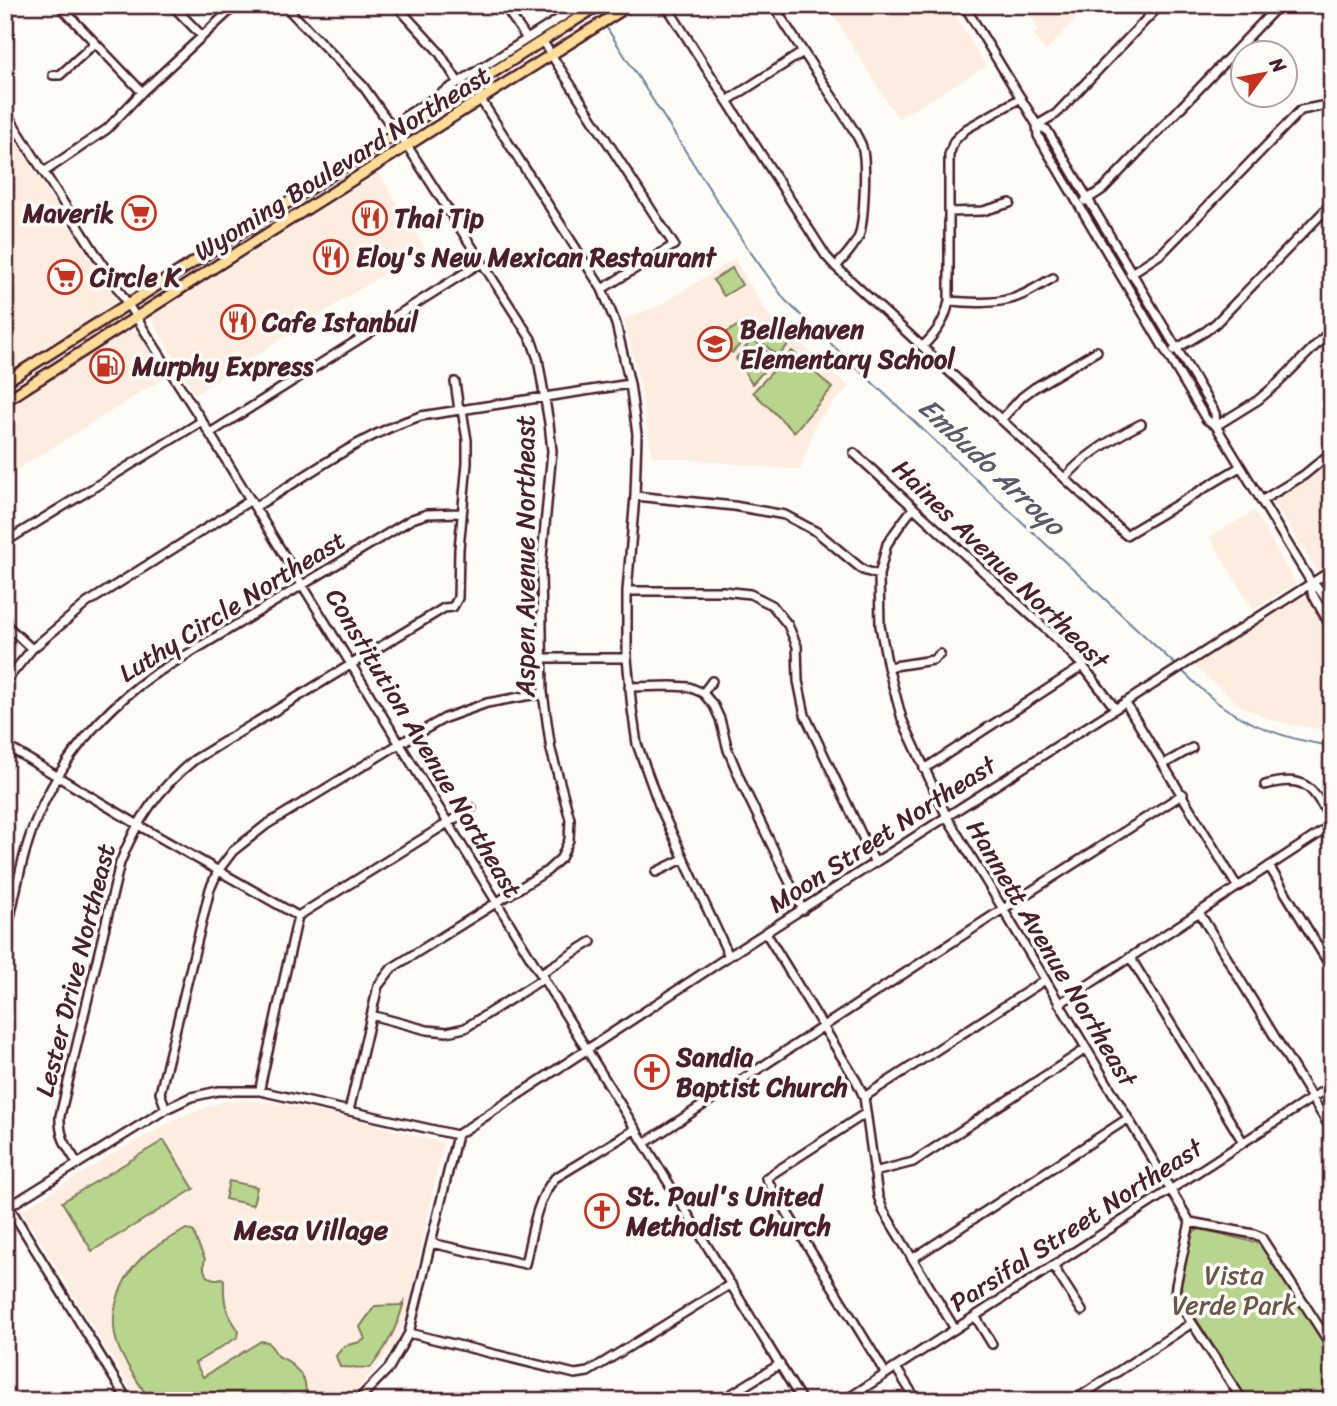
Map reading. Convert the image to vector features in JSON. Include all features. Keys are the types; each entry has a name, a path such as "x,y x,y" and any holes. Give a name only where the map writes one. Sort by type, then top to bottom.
{"main road":[{"name":"Wyoming Boulevard Northeast","path":"5,382 543,42 581,9 599,5"},
{"name":"Wyoming Boulevard Northeast","path":"5,401 630,5"}],"street":[{"path":"59,5 142,92"},
{"path":"172,5 202,36"},
{"path":"44,172 107,129 142,92 236,5"},
{"name":"Aspen Avenue Northeast","path":"284,5 363,86 398,133 531,339 538,359 552,452 543,541 543,694 551,750 570,819 569,840 561,858 547,871 392,968 378,986 349,1111"},
{"path":"396,5 439,52 458,82"},
{"path":"504,5 527,39"},
{"path":"666,5 818,245 835,267 1126,535 1240,467"},
{"path":"773,5 862,147 862,225 853,247 835,267"},
{"path":"964,5 1037,125 1038,136 1206,419 1216,426 1311,582 1320,589 1332,608"},
{"path":"1037,125 1056,114 1160,5"},
{"path":"1078,204 1102,190 1279,5"},
{"path":"391,125 527,39 581,9"},
{"path":"543,42 674,245 602,289"},
{"path":"53,75 60,75 95,43"},
{"path":"727,101 803,52"},
{"path":"923,346 941,327 949,301 949,155 954,141 966,129 1021,98"},
{"path":"481,100 602,289 616,324 630,384 637,434 627,592 627,658 637,744 659,805 729,956"},
{"path":"1123,279 1163,253 1301,110 1332,104"},
{"name":"Constitution Avenue Northeast","path":"5,111 210,433 802,1401"},
{"path":"1037,125 1047,130 1215,413 1216,426"},
{"path":"949,212 983,211 1010,203"},
{"path":"1168,354 1206,331 1237,304 1332,203"},
{"path":"210,433 482,262"},
{"path":"949,301 1008,300 1053,278"},
{"path":"1216,426 1258,400 1332,329"},
{"path":"1001,420 1034,388 1097,351"},
{"name":"Lester Drive Northeast","path":"78,1164 59,1128 60,1116 120,863 147,808 168,783 194,760 444,608 453,607 458,598 467,440 455,383"},
{"path":"5,682 32,649 87,603 370,436 421,416 630,384"},
{"path":"5,542 202,421"},
{"path":"1065,478 1088,456 1141,424"},
{"path":"1262,501 1304,475 1332,452"},
{"name":"Haines Avenue Northeast","path":"854,453 1061,643 1083,666 1115,708"},
{"path":"635,496 734,506 785,515 817,532 863,570 879,575"},
{"name":"Hannett Avenue Northeast","path":"913,508 887,544 879,575 880,626 887,667 902,719 947,817 1190,1222"},
{"name":"Luthy Circle Northeast","path":"5,940 33,829 58,776 102,717 153,675 412,519 426,514 461,513"},
{"name":"Moon Street Northeast","path":"457,1135 729,956 1332,570"},
{"path":"1311,582 1312,593 1332,629"},
{"path":"627,592 723,591 750,594 772,606 788,625 797,646 798,681 805,715 875,863"},
{"path":"5,624 32,649"},
{"path":"887,667 933,660 940,654"},
{"path":"542,658 627,658"},
{"path":"924,769 1083,666"},
{"path":"703,693 712,681"},
{"path":"629,687 689,687 703,693 720,719 728,750 743,786 803,910"},
{"path":"166,1109 160,1093 205,908 218,871 233,851 251,835 445,718 500,701 543,694"},
{"path":"1125,702 1237,886"},
{"path":"5,745 298,916"},
{"path":"1164,764 1192,748"},
{"path":"1059,1004 1332,823 1312,790 1303,783 1281,781 1265,785"},
{"path":"645,1143 1182,794"},
{"path":"260,1091 298,916 472,808"},
{"path":"656,872 684,859"},
{"path":"1269,866 1332,969"},
{"path":"1199,912 1332,1131"},
{"path":"766,933 857,1082 864,1097 878,1196 883,1210 955,1329"},
{"path":"371,1015 426,1030 447,1032 465,1028 591,942"},
{"path":"1130,957 1243,1142"},
{"path":"864,1097 1045,979"},
{"path":"874,1172 913,1162 1086,1049"},
{"name":"Parsifal Street Northeast","path":"844,1401 1332,1084"},
{"path":"128,1401 7,1205 166,1109 191,1097 218,1091 260,1091 457,1135 409,1333 389,1368 357,1401"},
{"path":"866,1113 766,1178 886,1374"},
{"path":"912,1259 1128,1119"},
{"path":"431,1244 525,1264 541,1199 547,1187 555,1178 636,1129"},
{"path":"1243,1401 1175,1294 1190,1222 1261,1237 1332,1347"},
{"path":"1053,1266 1082,1311"},
{"path":"409,1333 582,1374 731,1284"},
{"path":"975,1316 992,1344"},
{"path":"1073,1401 1192,1323"},
{"path":"720,1401 780,1364"},
{"path":"895,1368 917,1401"},
{"path":"1327,1401 1332,1382"}],"shaded area":[{"path":"949,5 986,66 898,119 828,7"},
{"path":"1024,5 1089,5 1045,52 1034,34 1039,30"},
{"path":"5,123 117,301 5,376"},
{"path":"378,173 425,248 195,394 151,319 152,316"},
{"name":"Bellehaven Elementary School","path":"734,259 767,313 849,387 816,422 800,470 652,456 641,389 624,319 659,306"},
{"path":"130,329 139,333 166,377 5,477 5,408"},
{"path":"1332,458 1332,562 1316,570 1274,503 1278,494 1295,486"},
{"path":"1254,511 1296,583 1253,610 1210,537"},
{"path":"1303,596 1307,598 1332,639 1332,730 1269,719 1242,707 1194,666"},
{"path":"248,1100 354,1119 443,1143 409,1306 396,1344 348,1401 138,1401 22,1210 179,1117 225,1101"}],"green space":[{"path":"732,268 742,285 724,296 713,280"},
{"path":"742,323 749,335 732,353 721,336"},
{"path":"773,326 790,343 778,356 756,337"},
{"path":"753,339 775,359 752,384 736,358"},
{"path":"792,351 832,388 794,432 753,392"},
{"path":"164,1140 194,1189 92,1251 62,1202"},
{"path":"229,1181 257,1187 253,1205 225,1199"},
{"path":"186,1229 194,1232 205,1259 204,1268 207,1275 213,1279 224,1280 226,1307 239,1331 238,1337 195,1363 203,1377 261,1341 268,1342 278,1356 288,1361 300,1373 305,1383 307,1401 142,1401 145,1393 118,1346 115,1307 124,1282 139,1261 152,1249"},
{"name":"Vista Verde Park","path":"1200,1229 1261,1245 1330,1353 1332,1361 1322,1401 1249,1401 1184,1300 1181,1286 1192,1233"},
{"path":"404,1302 391,1337 370,1368 340,1367 336,1356 344,1346 365,1339 360,1327 375,1306 401,1305"}],"waterway":[{"name":"Embudo Arroyo","path":"605,25 744,243 785,300 1178,667"},
{"name":"Embudo Arroyo","path":"1182,671 1210,697 1240,717 1291,738 1332,746"}],"place":[{"name":"Maverik","path":"139,213"},
{"name":"Thai Tip","path":"370,218"},
{"name":"Eloy's New Mexican Restaurant","path":"331,257"},
{"name":"Circle K","path":"65,277"},
{"name":"Cafe Istanbul","path":"238,322"},
{"name":"Bellehaven Elementary School","path":"715,344"},
{"name":"Murphy Express","path":"107,366"},
{"name":"Sandia Baptist Church","path":"652,1072"},
{"name":"St. Paul's United Methodist Church","path":"602,1211"}],"district":[{"name":"Mesa Village","path":"311,1229"}]}
